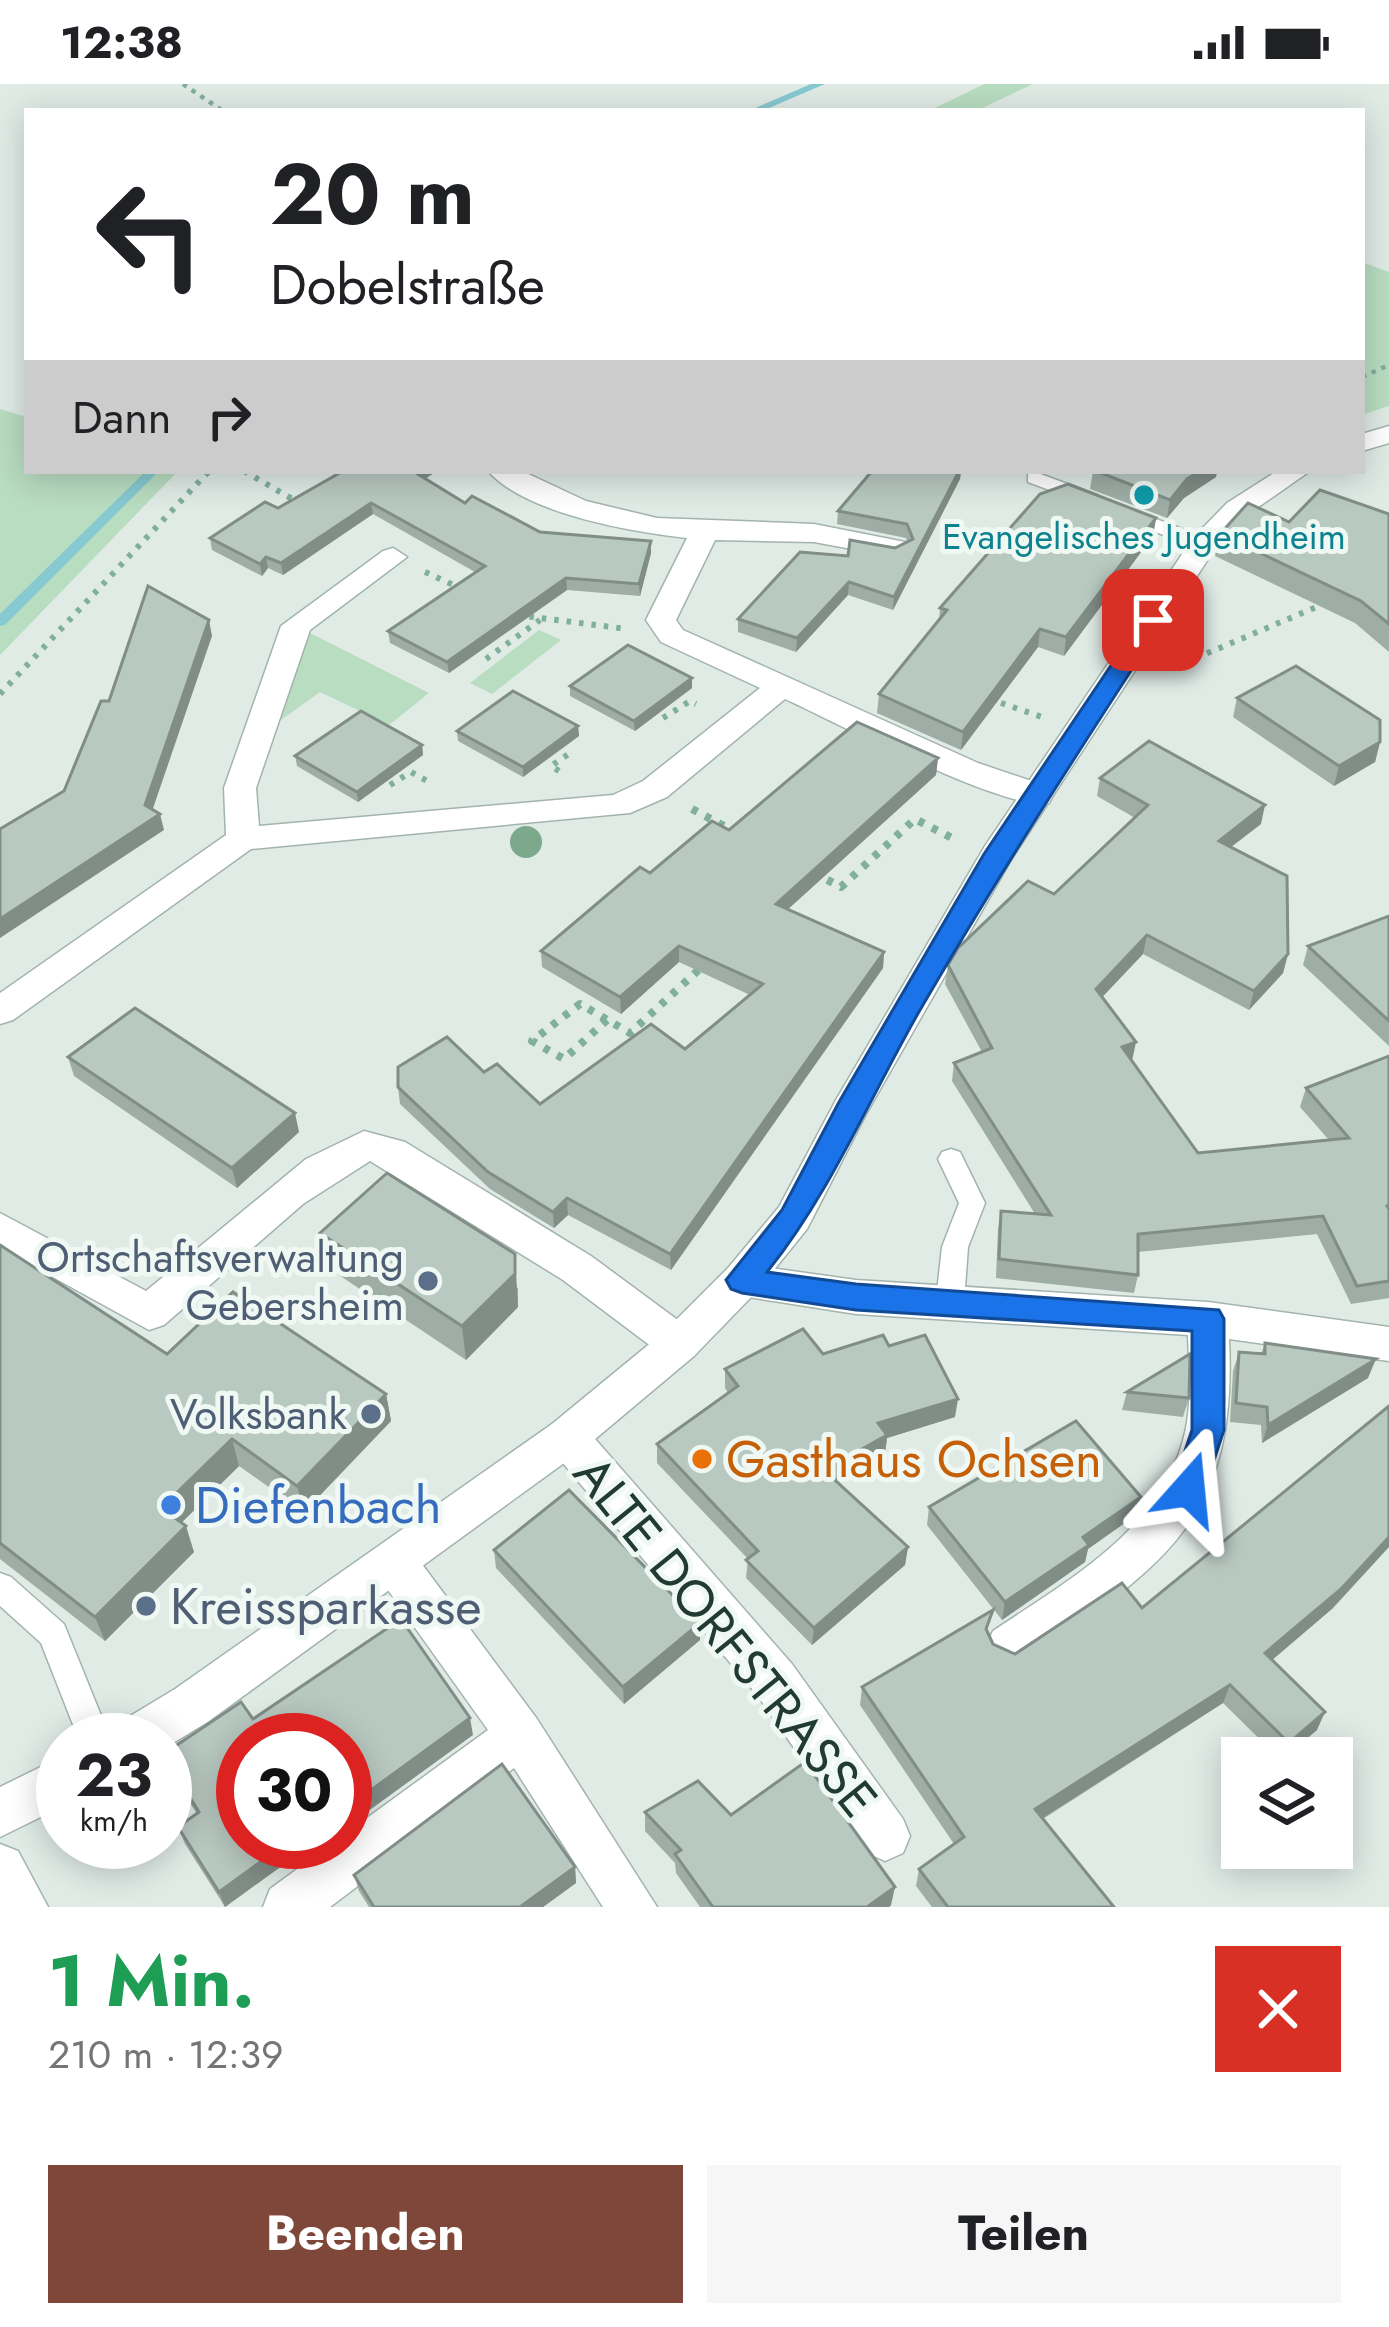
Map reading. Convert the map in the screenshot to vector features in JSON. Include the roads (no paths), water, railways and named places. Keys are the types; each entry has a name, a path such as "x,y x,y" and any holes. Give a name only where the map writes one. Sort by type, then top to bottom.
{"street":[{"path":"507,474 535,492 586,512 705,531 812,532 895,548"},
{"name":"ALTE DORFSTRASSE","path":"179,1713 567,1437 679,1344 742,1280 793,1218 849,1110 997,854 1203,544 1237,509 1291,474"},
{"path":"705,531 662,611 664,627 681,642 968,770 1036,795"},
{"path":"243,839 240,788 296,626 393,557"},
{"path":"0,1010 243,839 589,810 632,800 655,789 781,687"},
{"path":"0,1229 149,1312 255,1221 341,1156 365,1146 391,1152 577,1268 679,1344"},
{"path":"742,1280 856,1297 1208,1319 1389,1344"},
{"path":"1009,1646 1139,1555 1189,1489 1208,1430 1208,1319"},
{"name":"ALTE DORFSTRASSE","path":"567,1437 775,1680 885,1836"},
{"path":"394,1562 520,1735 632,1907"},
{"path":"288,1907 520,1735"},
{"path":"0,1813 36,1794"},
{"path":"0,1869 22,1907"}],"lane":[{"path":"1035,478 1203,544"},
{"path":"950,1301 955,1247 973,1203 951,1159"},
{"path":"0,1587 52,1634 84,1713"}],"waterway":[{"path":"760,108 820,84"},
{"path":"0,622 150,474"}],"place":[{"name":"Evangelisches Jugendheim","path":"1144,495"},
{"name":"Ortschaftsverwaltung Gebersheim","path":"428,1281"},
{"name":"Volksbank","path":"371,1414"},
{"name":"Gasthaus Ochsen","path":"702,1459"},
{"name":"Diefenbach","path":"171,1505"},
{"name":"Kreissparkasse","path":"146,1606"}]}
